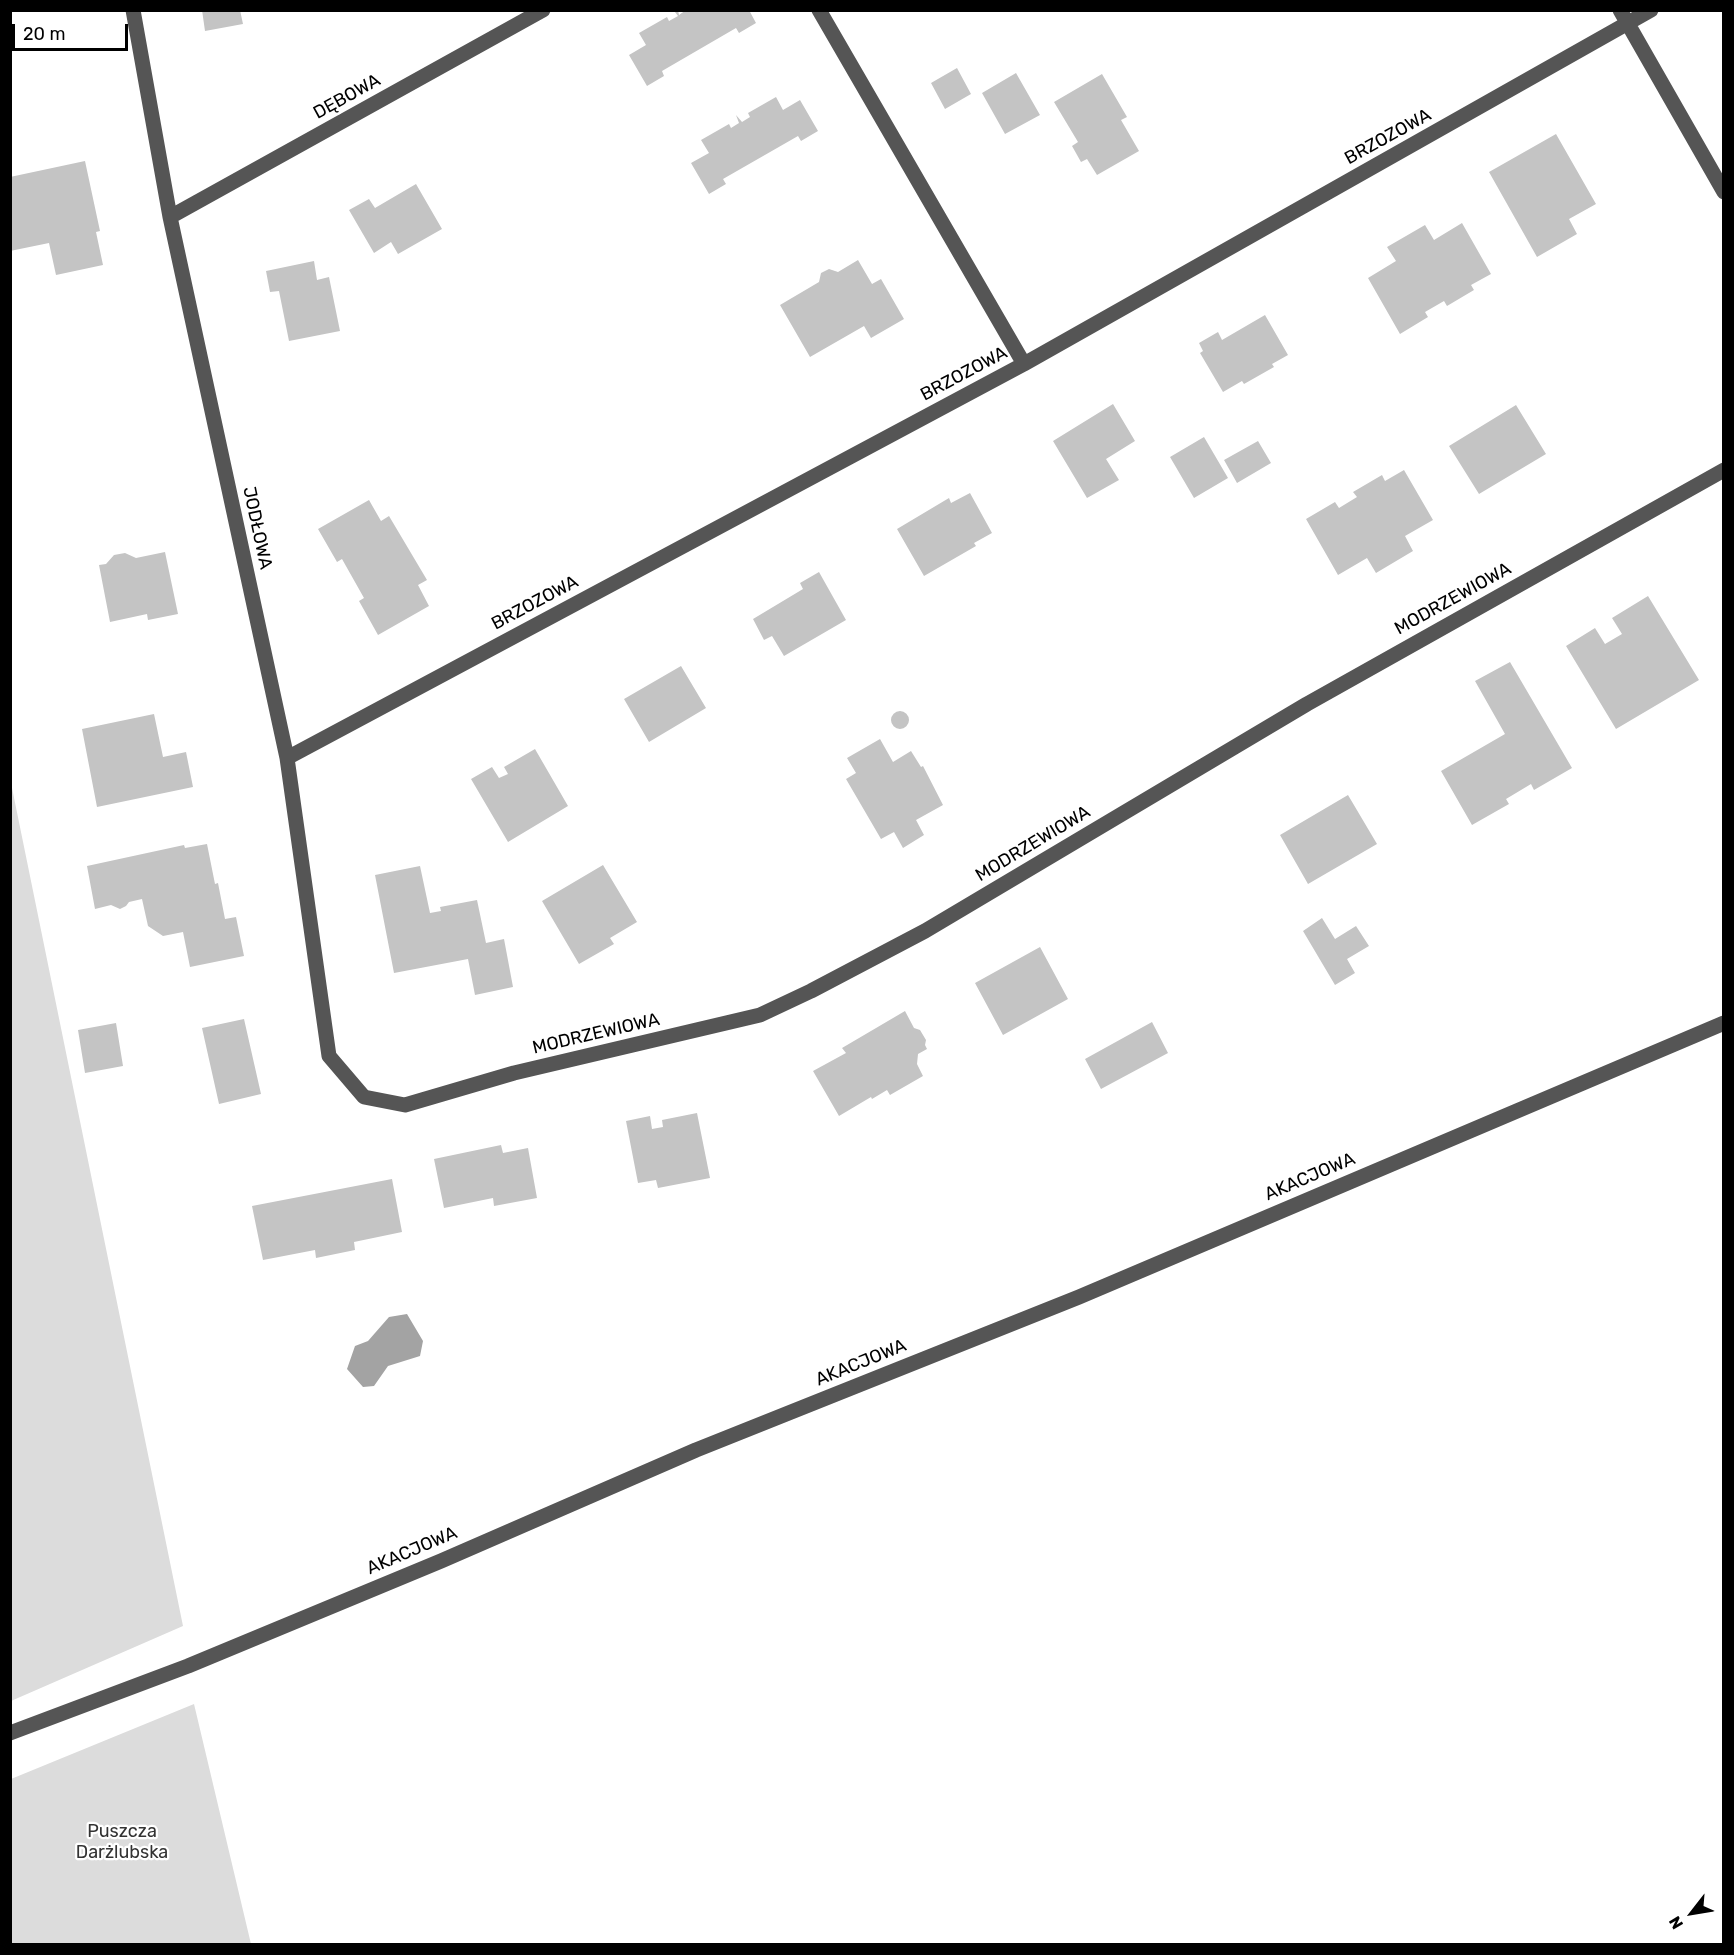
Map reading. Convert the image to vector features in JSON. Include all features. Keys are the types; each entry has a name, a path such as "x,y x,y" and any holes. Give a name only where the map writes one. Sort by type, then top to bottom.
{"street":[{"name":"JODŁOWA","path":"133,10 170,217 287,758 329,1056"},
{"name":"DĘBOWA","path":"170,217 543,10"},
{"path":"819,10 1024,364"},
{"name":"BRZOZOWA","path":"287,758 1024,364 1624,17 1652,10"},
{"path":"1624,17 1724,192"},
{"name":"MODRZEWIOWA","path":"329,1056 364,1097 405,1105 514,1073 760,1015 812,991 925,931 1306,704 1724,470"},
{"name":"AKACJOWA","path":"10,1733 188,1666 441,1561 696,1450 1078,1297 1724,1023"}],"green space":[{"path":"11,783 183,1626 10,1701"},
{"name":"Puszcza Darżlubska","path":"194,1704 251,1944 11,1944 11,1779"}],"shaded area":[{"path":"407,1314 423,1341 420,1356 388,1366 374,1386 363,1387 347,1369 355,1346 368,1341 389,1317"}],"building":[{"path":"202,10 240,10 243,24 205,31"},
{"path":"678,10 679,15 686,10 749,10 756,23 739,33 736,28 662,71 664,76 647,86 629,55 646,45 639,33 667,17 669,21 678,16 675,12"},
{"path":"957,68 971,94 945,109 931,83"},
{"path":"1016,73 1040,115 1005,134 982,93"},
{"path":"1102,74 1127,117 1121,120 1139,151 1097,175 1087,159 1081,162 1072,146 1078,142 1054,102"},
{"path":"776,97 783,110 800,100 818,131 801,141 798,136 723,179 726,184 709,194 691,163 709,153 701,140 729,124 731,128 739,123 736,115 742,122 750,117 748,113"},
{"path":"1556,134 1596,204 1569,219 1577,234 1537,257 1489,172"},
{"path":"85,161 100,231 96,232 103,265 56,275 49,243 10,251 10,177"},
{"path":"416,184 442,229 398,254 391,242 374,253 349,210 369,199 375,208"},
{"path":"1462,223 1491,274 1471,285 1474,290 1447,306 1444,301 1425,312 1428,317 1400,334 1368,278 1396,261 1387,247 1425,225 1434,240"},
{"path":"858,260 872,284 881,279 904,319 871,338 864,326 810,357 780,305 819,282 821,273 829,269 838,272"},
{"path":"314,261 317,280 329,277 340,331 289,341 279,291 270,292 266,271"},
{"path":"1265,315 1288,355 1272,364 1274,367 1244,384 1242,381 1223,392 1200,353 1203,351 1199,343 1218,332 1222,340"},
{"path":"1113,404 1135,441 1106,459 1119,480 1087,498 1053,441"},
{"path":"1516,405 1546,454 1479,494 1449,446"},
{"path":"1204,437 1228,478 1194,498 1170,457"},
{"path":"1258,441 1271,463 1237,483 1224,460"},
{"path":"1404,470 1433,520 1405,536 1413,551 1376,573 1367,558 1338,575 1306,519 1335,502 1339,508 1357,497 1353,492 1382,475 1385,481"},
{"path":"970,493 992,533 974,543 976,546 924,576 897,529 949,498 951,503"},
{"path":"369,500 381,521 389,516 427,580 418,585 429,606 378,635 359,601 364,598 342,559 337,562 318,529"},
{"path":"165,552 178,614 148,620 147,614 110,622 99,565 106,564 114,555 125,553 136,558"},
{"path":"819,572 846,620 784,656 772,636 764,640 753,619 803,589 800,583"},
{"path":"1648,596 1699,680 1616,729 1566,646 1595,628 1605,644 1622,634 1612,618"},
{"path":"1510,662 1572,768 1534,790 1531,784 1506,799 1509,804 1472,825 1441,771 1505,734 1475,681"},
{"path":"681,666 706,708 649,742 624,699"},
{"path":"896,711 904,711 909,716 907,727 896,729 891,724 891,716"},
{"path":"154,714 163,757 186,752 193,787 97,807 82,729"},
{"path":"880,739 893,762 911,751 921,767 923,766 943,805 916,820 924,835 903,848 894,832 881,839 846,779 856,773 847,758"},
{"path":"535,749 568,806 508,842 471,779 492,767 499,778 508,774 504,767"},
{"path":"1348,795 1377,844 1308,884 1280,835"},
{"path":"207,844 225,919 236,917 244,956 190,967 183,932 163,936 148,926 142,899 129,902 120,909 111,905 95,909 87,866 184,845 185,848"},
{"path":"603,865 637,922 610,938 614,944 579,964 542,901"},
{"path":"420,866 430,913 441,911 440,907 477,900 486,943 504,939 513,987 475,995 468,959 394,973 375,875"},
{"path":"1322,918 1335,939 1356,926 1369,946 1347,959 1355,973 1335,985 1303,931"},
{"path":"1040,947 1068,999 1003,1035 975,983"},
{"path":"905,1011 914,1028 920,1030 926,1040 927,1049 918,1054 917,1064 923,1076 890,1095 887,1090 872,1099 871,1097 839,1116 813,1071 846,1053 842,1048"},
{"path":"244,1019 261,1094 219,1104 202,1028"},
{"path":"1152,1022 1168,1053 1101,1089 1085,1059"},
{"path":"116,1023 123,1066 85,1073 78,1030"},
{"path":"697,1113 710,1178 658,1188 656,1180 638,1183 626,1121 650,1116 652,1129 663,1127 662,1120"},
{"path":"501,1145 503,1153 528,1148 537,1198 494,1206 493,1198 444,1208 434,1159"},
{"path":"392,1179 402,1232 354,1242 355,1250 316,1258 315,1250 263,1260 252,1206"}]}
